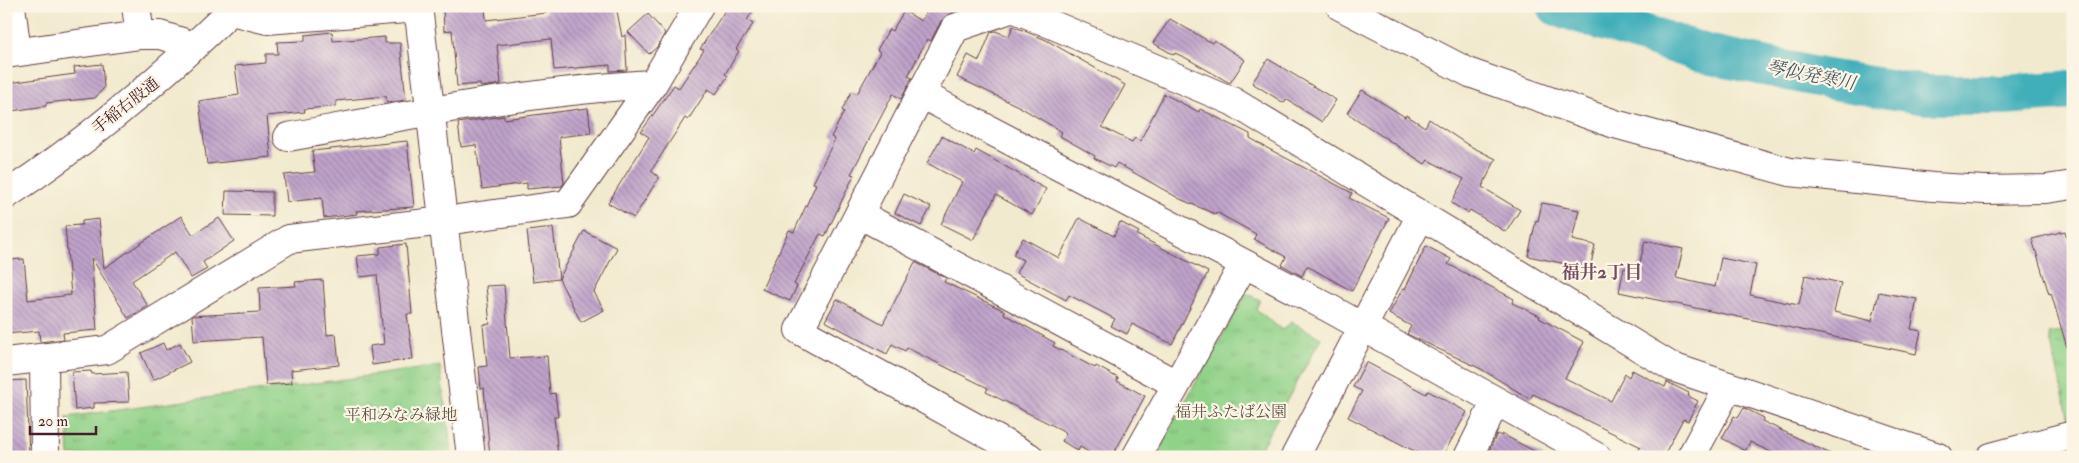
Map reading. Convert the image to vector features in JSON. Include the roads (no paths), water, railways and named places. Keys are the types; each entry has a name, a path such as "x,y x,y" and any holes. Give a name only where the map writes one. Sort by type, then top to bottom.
{"street":[{"path":"11,6 12,53 140,35 160,35 195,46"},
{"path":"136,6 140,35"},
{"path":"6,362 107,350 289,238 444,221 568,204 653,84 699,6"},
{"path":"1340,6 1470,73 1615,124 1790,172 1976,190 2046,189 2073,185"},
{"path":"234,9 267,20 418,7 471,457"},
{"path":"1029,457 799,330 955,28 1013,8 1232,100 1672,367 1938,457"},
{"name":"手稲右股通","path":"6,195 36,176 170,70 234,9"},
{"path":"288,137 430,111 594,88 653,84"},
{"path":"921,94 1364,328 1596,457"},
{"path":"859,214 1176,384"},
{"path":"1295,457 1364,328 1421,215"},
{"path":"1136,457 1244,264"},
{"path":"44,358 44,457"},
{"path":"1691,457 1729,386"},
{"path":"1468,457 1496,401"},
{"path":"1991,457 2073,435"}],"waterway":[{"name":"琴似発寒川","path":"1557,6 1706,54 1827,79 1926,95 2004,95 2073,90"}],"district":[{"name":"福井2丁目","path":"1602,272"}],"park label":[{"name":"福井ふたば公園","path":"1231,411"},
{"name":"平和みなみ緑地","path":"401,414"}]}
